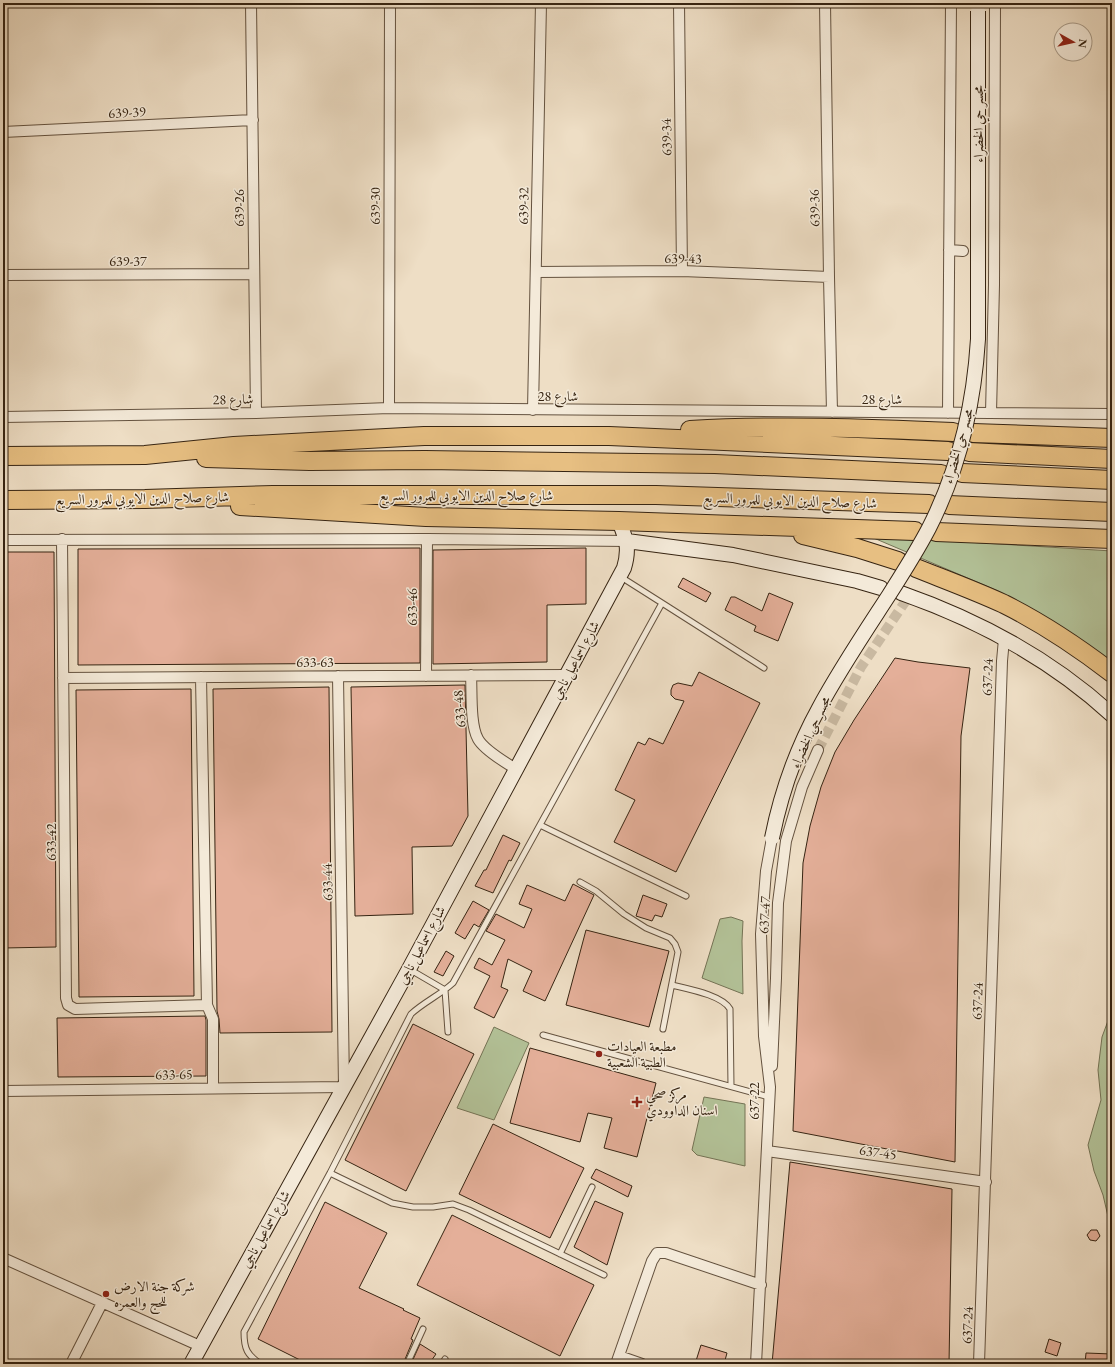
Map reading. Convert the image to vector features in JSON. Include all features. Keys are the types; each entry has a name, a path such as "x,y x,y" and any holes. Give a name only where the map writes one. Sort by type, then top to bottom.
{"highway":[{"path":"609,436 740,427 854,428 953,432"},
{"path":"973,434 1112,438"},
{"path":"145,455 234,446 424,436 609,436 948,451"},
{"path":"969,452 1112,459"},
{"path":"3,456 145,455 310,461 425,460 715,464 941,474"},
{"path":"962,473 1112,480"},
{"name":"شارع صلاح الدين الايوبي للمرور السريع","path":"3,500 145,499 273,495 656,495 929,504"},
{"path":"145,499 338,513 426,517 619,521 915,531"},
{"path":"949,505 1112,512"},
{"path":"743,525 821,539 869,551 898,561"},
{"path":"936,532 1112,539"},
{"path":"916,568 984,596 1022,614 1074,646 1112,673"}],"street":[{"name":"639-26","path":"251,3 256,413"},
{"name":"639-30","path":"389,408 390,3"},
{"name":"639-32","path":"533,410 541,3"},
{"name":"639-34","path":"679,3 682,271"},
{"name":"639-36","path":"826,3 832,412"},
{"path":"948,413 951,3"},
{"path":"991,413 996,3"},
{"name":"مجسر حي الخضراء","path":"772,838 779,808 789,777 810,724 830,689 905,571 929,528 948,485 964,434 974,382 978,339 978,7"},
{"name":"639-39","path":"3,132 253,120"},
{"path":"949,250 963,251"},
{"path":"984,252 994,253"},
{"name":"639-43","path":"536,272 682,271 829,277"},
{"name":"639-37","path":"3,275 254,274"},
{"name":"شارع 28","path":"3,417 256,413 389,408 1112,414"},
{"name":"شارع اسماعيل ناجي","path":"191,1364 409,969 620,577 628,557 627,541 619,521"},
{"path":"3,540 426,539 627,541 733,555 842,578 881,588"},
{"name":"633-46","path":"426,539 426,676"},
{"name":"633-42","path":"62,540 66,998 68,1005 75,1009 207,1005"},
{"path":"901,594 955,614 1004,639 1056,670 1081,688 1112,715"},
{"name":"637-24","path":"979,1364 1002,661 1004,639"},
{"name":"633-48","path":"471,675 473,727 478,740 496,757 516,770"},
{"name":"633-63","path":"63,678 567,675"},
{"name":"633-44","path":"338,676 344,1086"},
{"path":"201,677 207,1005 213,1019 213,1088"},
{"name":"637-47","path":"770,1092 775,1017 778,902 786,842 794,810 818,750"},
{"name":"637-22","path":"756,1364 770,1092 764,1030 761,934 766,871 772,838"},
{"name":"633-65","path":"3,1090 344,1086"},
{"name":"637-45","path":"767,1151 986,1182"},
{"path":"642,1364 618,1360 652,1261 657,1253 666,1253 761,1285"},
{"path":"3,1258 200,1346"},
{"path":"71,1364 102,1303"}],"lane":[{"path":"620,577 764,668"},
{"path":"261,1364 252,1358 248,1352 244,1344 244,1332 330,1173 411,1014 453,984 662,603"},
{"path":"540,825 686,896"},
{"path":"580,882 596,891 624,914 646,928 670,938 675,944 678,952 663,1029"},
{"path":"409,969 445,990"},
{"path":"672,985 721,1000 727,1004 730,1009 731,1086"},
{"path":"445,990 448,1032"},
{"path":"544,1035 731,1086 770,1092"},
{"path":"330,1173 392,1203 413,1207 433,1207 453,1204 469,1210 604,1275"},
{"path":"560,1254 592,1187"},
{"path":"407,1364 423,1329"}],"green space":[{"path":"869,536 1112,551 1112,663 1037,612 998,591"},
{"path":"731,917 743,921 743,994 702,978 720,919"},
{"path":"1112,1010 1112,1228 1103,1195 1094,1171 1088,1145 1101,1100 1098,1070 1102,1037"},
{"path":"494,1027 529,1043 494,1120 457,1108"},
{"path":"704,1097 745,1104 745,1166 697,1155 692,1150"}],"building":[{"path":"420,548 420,663 78,665 78,549"},
{"path":"586,548 586,604 547,605 547,662 433,664 433,550"},
{"path":"3,552 54,552 56,947 3,948"},
{"path":"683,578 711,593 706,602 678,587"},
{"path":"769,593 793,603 778,641 754,631 756,626 725,610 731,597 735,597 762,611"},
{"path":"895,658 970,668 961,736 955,1162 793,1131 803,863 810,826 821,787 835,752 854,720"},
{"path":"699,672 760,703 676,872 614,842 635,800 615,790 638,742 645,745 649,738 663,744 684,701 675,699 671,695 673,685 678,683 692,686"},
{"path":"465,685 468,816 452,846 412,847 413,914 355,916 351,687"},
{"path":"329,687 332,1032 220,1033 217,1011 213,689"},
{"path":"191,689 194,996 79,997 76,690"},
{"path":"503,835 520,843 511,861 509,860 493,893 475,886 484,870 486,870"},
{"path":"573,884 594,895 545,1001 523,991 532,971 508,959 501,987 508,990 494,1018 474,1008 490,976 474,968 479,958 492,965 505,940 486,931 496,914 524,928 532,909 519,904 527,885 565,901"},
{"path":"643,895 667,904 662,917 655,915 652,921 636,916"},
{"path":"473,901 489,910 479,927 474,924 465,939 455,933"},
{"path":"586,930 669,951 649,1027 566,1005"},
{"path":"446,951 454,956 443,976 434,972"},
{"path":"205,1016 206,1076 58,1077 57,1018"},
{"path":"413,1024 474,1054 406,1191 345,1160"},
{"path":"530,1048 656,1083 637,1157 604,1148 612,1118 588,1113 580,1142 510,1123"},
{"path":"493,1124 584,1168 550,1238 459,1194"},
{"path":"790,1162 952,1189 949,1364 772,1364"},
{"path":"596,1169 632,1186 628,1197 591,1178"},
{"path":"595,1201 623,1213 607,1265 574,1247"},
{"path":"325,1202 387,1233 359,1288 420,1318 403,1364 308,1364 258,1339"},
{"path":"452,1215 594,1285 560,1356 417,1285"},
{"path":"1091,1230 1097,1230 1100,1236 1096,1241 1090,1240 1087,1235"},
{"path":"1049,1339 1061,1343 1057,1356 1045,1352"},
{"path":"420,1344 436,1354 429,1364 411,1364"},
{"path":"701,1345 727,1353 724,1364 695,1364"},
{"path":"1086,1353 1112,1354 1112,1364 1085,1364"}],"tunnel":[{"path":"818,750 861,667 909,596"}],"place":[{"name":"مطبعة العيادات الطبية الشعبية","path":"599,1054"},
{"name":"مركز صحي اسنان الداوودي","path":"637,1102"},
{"name":"شركة جنة الارض للحج والعمره","path":"106,1294"}]}
